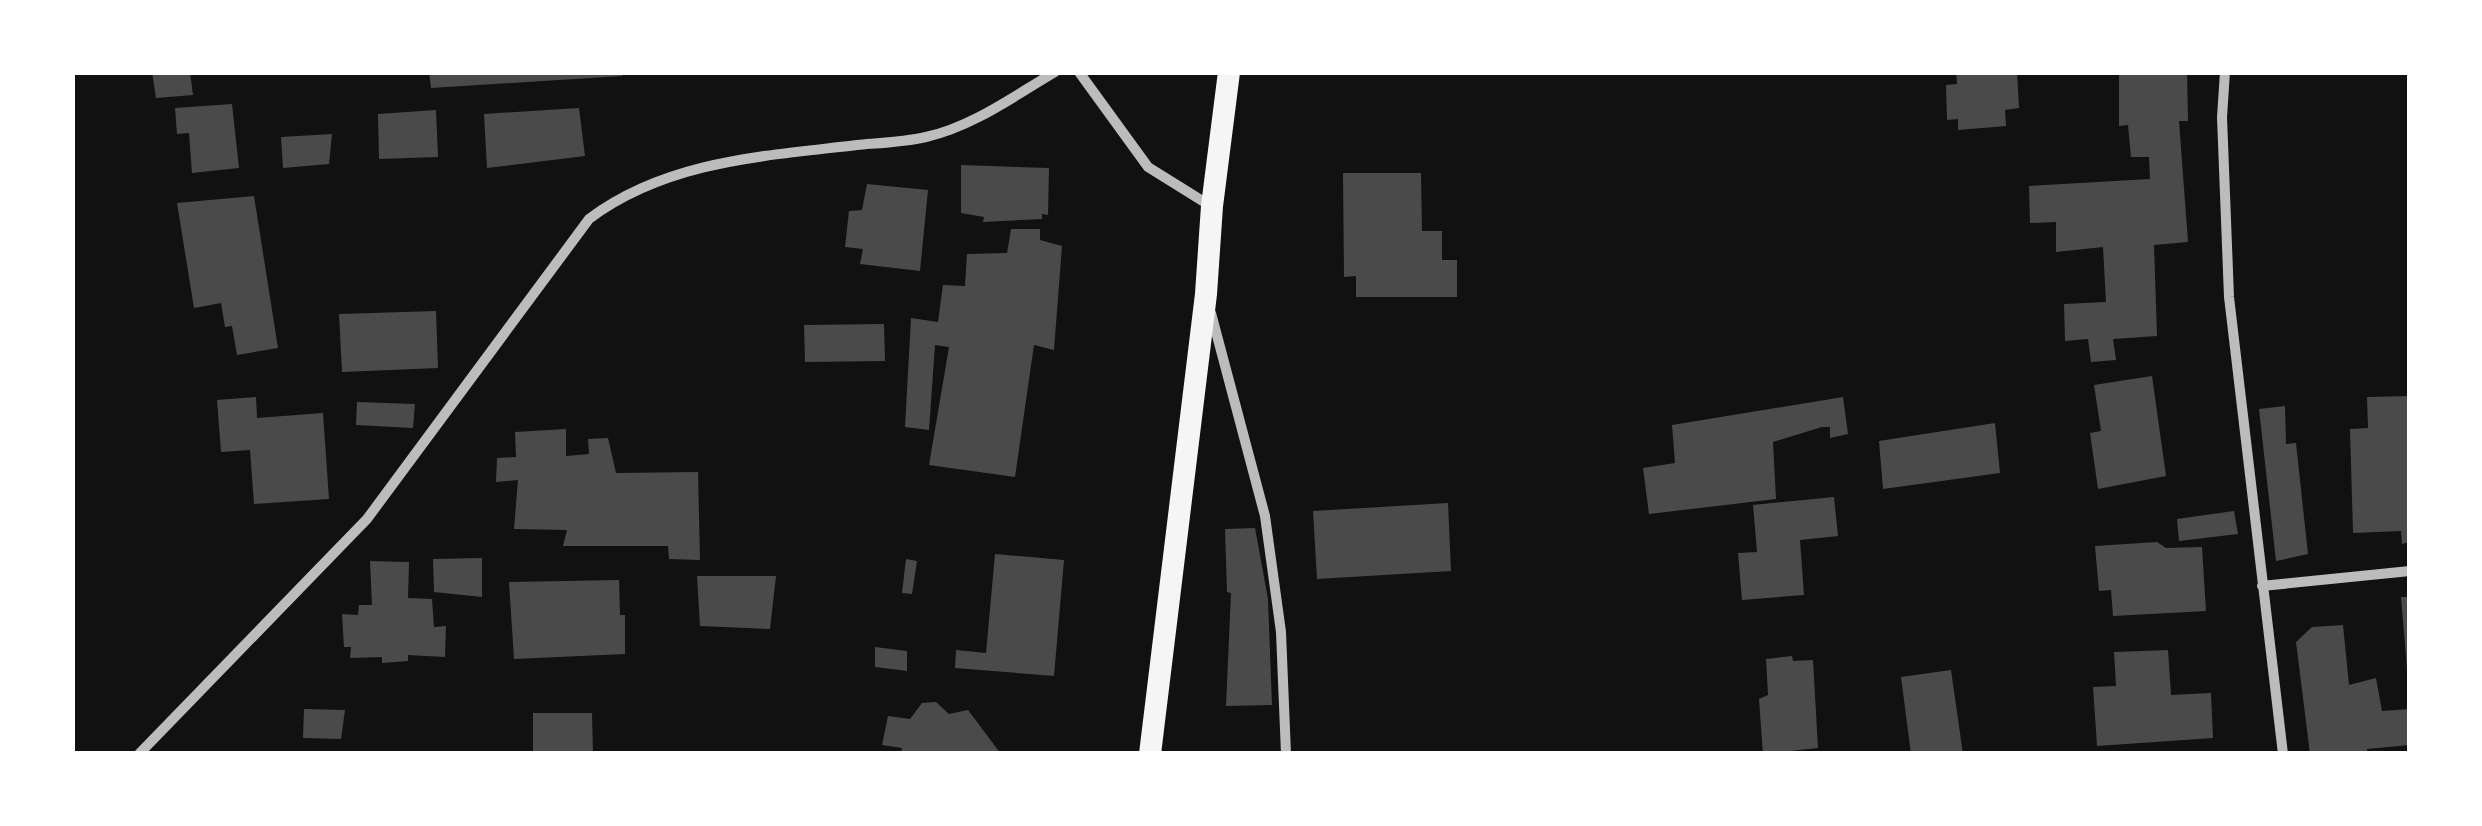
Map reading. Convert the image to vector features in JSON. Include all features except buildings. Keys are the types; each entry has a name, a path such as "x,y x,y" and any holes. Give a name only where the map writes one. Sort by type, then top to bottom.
{"main road":[{"path":"1150,754 1229,72"}],"street":[{"path":"139,754 368,519 589,219 614,200 678,172 769,155 925,138 963,126 1055,72"},
{"path":"1079,72 1148,167 1212,206"},
{"path":"2225,72 2222,116 2230,297 2283,754"},
{"path":"1206,294 1266,516 1281,632 1286,754"},
{"path":"2262,586 2410,570"}]}
